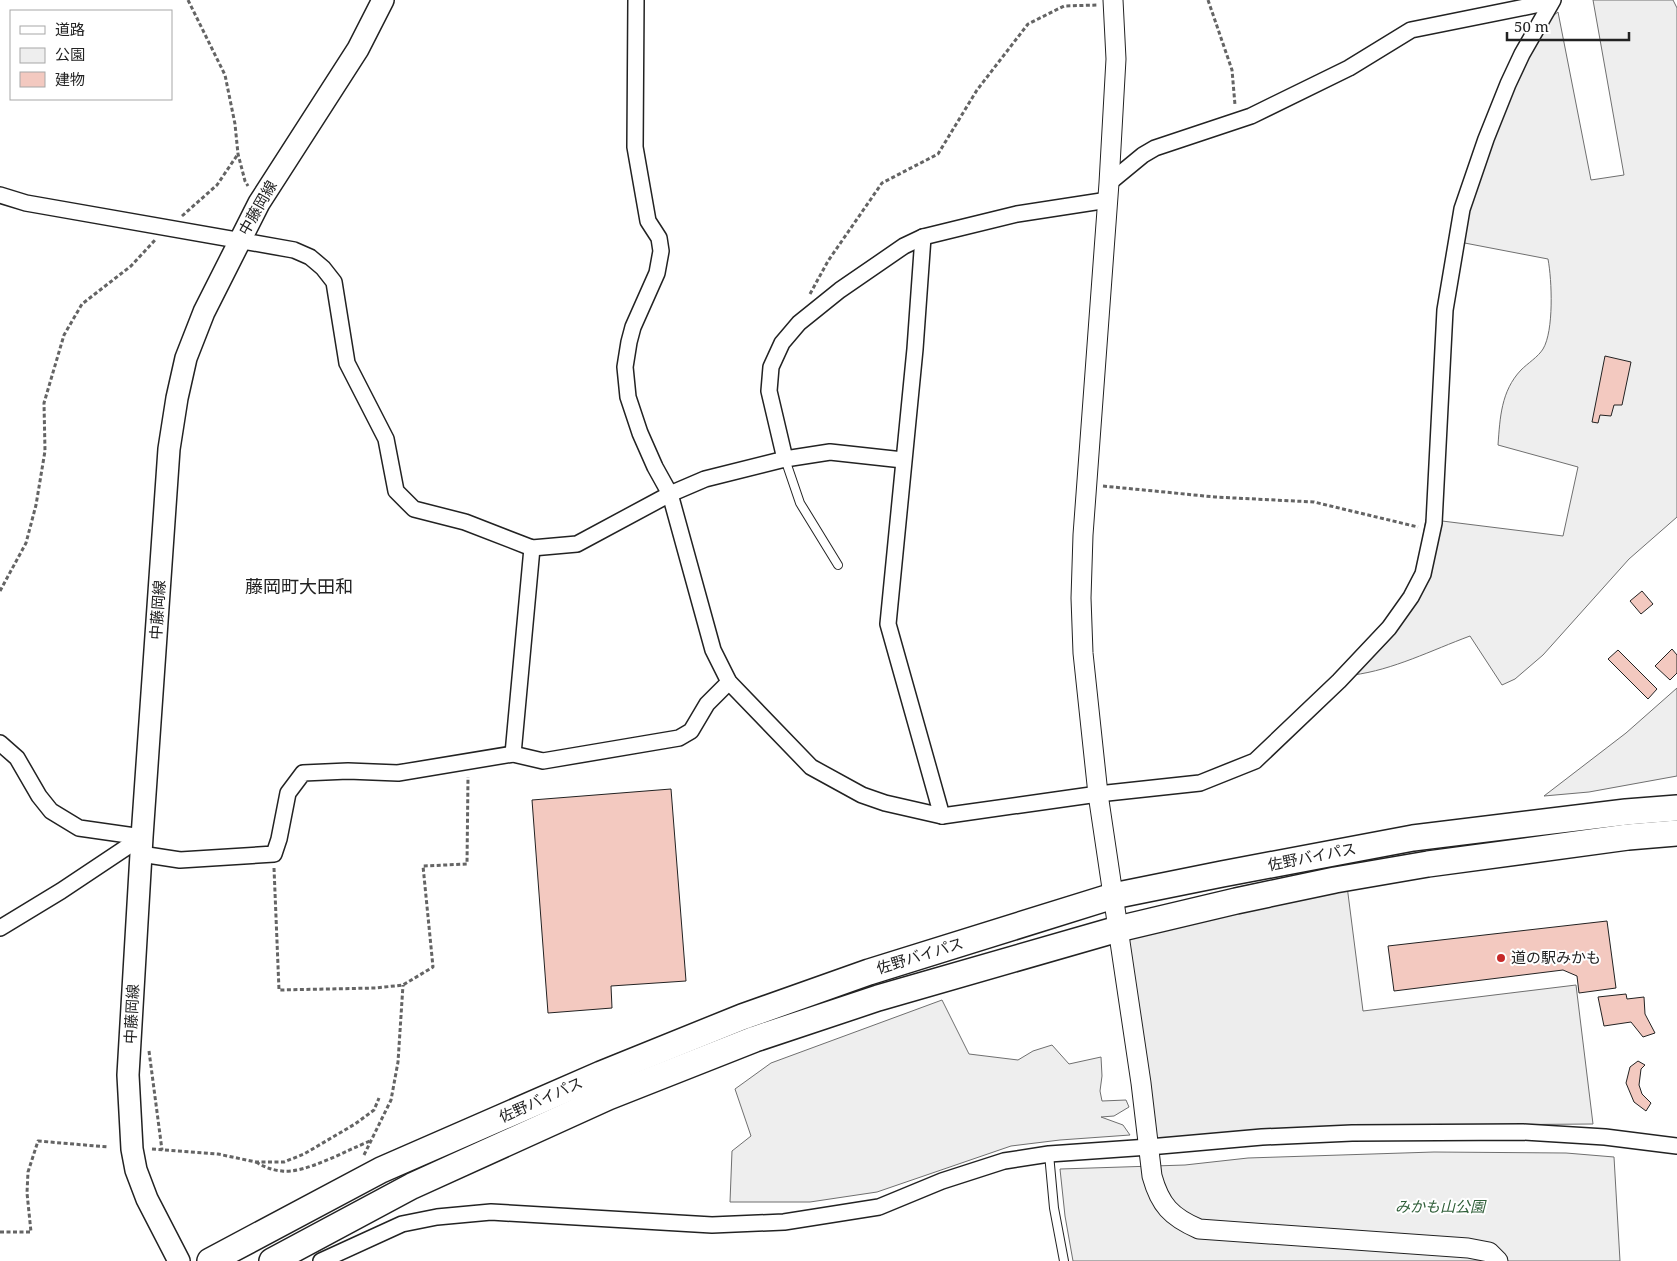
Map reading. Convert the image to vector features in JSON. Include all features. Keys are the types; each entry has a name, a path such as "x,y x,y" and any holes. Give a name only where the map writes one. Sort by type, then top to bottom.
{"highway":[{"name":"佐野バイパス","path":"210,1261 381,1170 601,1074 742,1017 870,972 1113,896 1413,838 1626,812 1677,808"},
{"name":"佐野バイパス","path":"272,1261 412,1186 599,1101 755,1039 878,998 1118,929 1236,901 1346,878 1428,864 1599,840 1677,833"}],"main road":[{"name":"中藤岡線","path":"179,1261 147,1199 136,1170 132,1149 128,1075 170,449 177,398 186,358 239,240 259,203 358,49 383,0"}],"street":[{"path":"636,0 634,147 648,221 659,238 661,251 656,273 633,327 624,367 628,397 640,433 655,467 670,494 713,650 728,682 811,767 877,800 942,816 1098,794 1200,783 1255,761 1339,682 1388,628 1411,597 1423,574 1432,531 1445,310 1462,210 1486,139 1508,84 1551,1"},
{"path":"785,460 769,391 771,367 782,344 799,323 840,290 904,246 923,236 1109,192 1143,155 1155,148 1251,116 1349,68 1411,30 1551,1"},
{"path":"1113,2 1116,59 1109,192 1083,535 1081,598 1083,652 1098,794 1141,1083 1152,1176 1161,1201 1170,1212 1184,1222 1199,1229 1468,1248 1489,1252 1498,1261"},
{"path":"0,195 26,203 294,250 310,257 323,268 334,282 347,363 386,440 396,491 414,509 465,522 532,548 577,544 670,494 705,479 785,460 830,452 903,460"},
{"path":"923,236 915,349 888,624 942,816"},
{"path":"513,754 532,548"},
{"path":"0,743 17,758 39,796 51,811 79,828 142,845 180,860 274,854 279,839 288,793 303,773 398,773 513,754 543,761 679,738 691,731 707,704 728,682"},
{"path":"0,928 142,845"},
{"path":"320,1261 402,1224 437,1217 491,1212 712,1225 784,1222 880,1207 942,1181 996,1163 1049,1154 1262,1137 1352,1133 1523,1132 1578,1135 1677,1146"}],"lane":[{"path":"785,460 800,503 838,565"},
{"path":"1049,1154 1054,1208 1064,1261"}],"path":[{"path":"188,0 224,75 236,124 238,154 245,181 259,203"},
{"path":"1208,0 1232,70 1236,109"},
{"path":"799,323 808,298 828,261 882,183 938,154 977,90 1028,24 1064,6 1113,2"},
{"path":"0,591 26,543 36,505 45,450 44,403 64,335 82,304 131,266 158,237 217,185 238,154"},
{"path":"1087,485 1214,497 1314,502 1432,531"},
{"path":"274,854 279,990 376,988 403,985 433,967 423,866 467,864 469,761"},
{"path":"363,1180 360,1166 370,1141 391,1100 398,1062 403,985"},
{"path":"152,1149 218,1154 256,1162 284,1162 304,1154 355,1124 374,1110 379,1098"},
{"path":"0,1232 31,1232 28,1172 38,1141 108,1147"},
{"path":"256,1162 266,1168 283,1172 302,1170 370,1141"}],"green space":[{"path":"1593,0 1673,0 1677,8 1677,517 1629,559 1543,655 1515,679 1502,685 1470,636 1383,669 1353,675 1389,640 1404,613 1414,582 1426,519 1563,536 1578,467 1498,445 1503,405 1509,387 1521,370 1541,352 1547,341 1551,305 1548,259 1449,240 1451,226 1472,170 1546,21 1558,12 1591,180 1624,175"},
{"path":"1677,688 1677,776 1589,792 1544,796 1626,733"},
{"path":"942,1000 969,1054 1018,1060 1033,1051 1052,1045 1069,1064 1101,1057 1102,1076 1100,1091 1102,1101 1126,1100 1129,1107 1114,1116 1101,1117 1123,1125 1130,1135 1011,1146 877,1192 810,1202 730,1202 732,1151 751,1136 735,1089 771,1063"},
{"name":"みかも山公園","path":"1434,1152 1566,1153 1614,1157 1620,1261 1073,1261 1065,1216 1060,1169 1185,1165 1248,1158"}],"shaded area":[{"name":"道の駅みかも","path":"1346,878 1363,1011 1576,985 1593,1124 1376,1128 1151,1145 1120,931"}],"building":[{"path":"1605,356 1631,362 1622,405 1614,405 1611,416 1600,415 1598,423 1592,422"},
{"path":"1642,591 1653,604 1641,614 1630,601"},
{"path":"1672,649 1677,655 1677,673 1670,680 1655,666"},
{"path":"1618,650 1657,689 1648,699 1608,659"},
{"path":"671,789 686,981 611,986 612,1008 548,1013 532,800"},
{"name":"道の駅みかも","path":"1607,921 1616,988 1579,993 1577,976 1563,970 1394,991 1388,946"},
{"path":"1626,994 1627,999 1644,997 1645,1014 1655,1033 1643,1037 1631,1022 1604,1026 1598,997"},
{"path":"1638,1061 1645,1065 1641,1069 1639,1085 1642,1094 1651,1103 1646,1111 1634,1102 1626,1083 1630,1067"}],"place":[{"name":"道の駅みかも","path":"1501,958"}],"district":[{"name":"藤岡町大田和","path":"299,587"}]}
